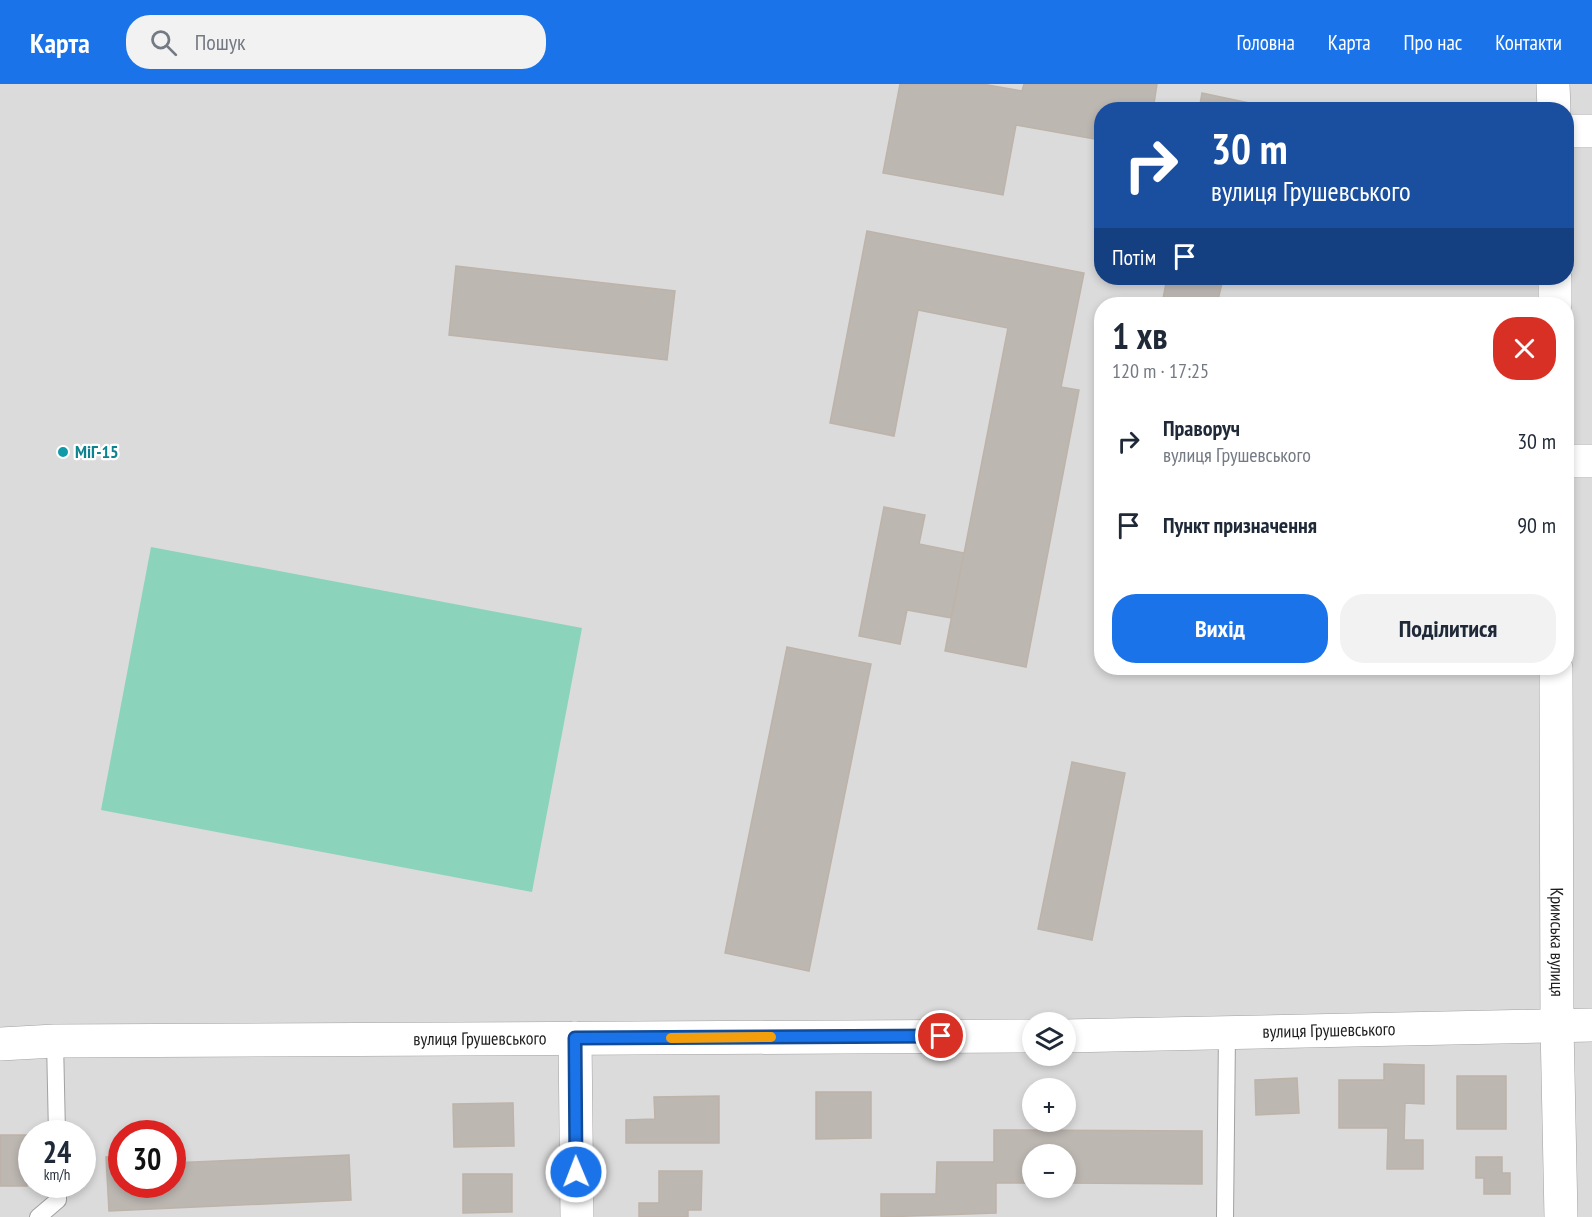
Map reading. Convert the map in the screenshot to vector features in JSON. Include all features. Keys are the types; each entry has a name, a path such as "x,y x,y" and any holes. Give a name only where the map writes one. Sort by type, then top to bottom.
{"street":[{"path":"1554,84 1554,102"},
{"path":"1574,131 1592,131"},
{"path":"1574,461 1592,461"},
{"name":"Кримська вулиця","path":"1556,675 1557,1026 1562,1217"},
{"name":"вулиця Грушевського","path":"1076,1036 1592,1025"},
{"name":"вулиця Грушевського","path":"0,1044 55,1041 1022,1036"},
{"path":"575,1038 577,1217"}],"lane":[{"path":"1225,1217 1227,1034"},
{"path":"55,1041 57,1120"},
{"path":"38,1217 58,1198"}],"shaded area":[{"path":"0,84 1552,84 1553,102 1094,102 1094,285 1553,285 1554,297 1094,297 1094,675 1574,675 1574,297 1566,297 1566,285 1574,285 1574,102 1562,102 1553,84 1592,84 1592,1217 0,1217"}],"green space":[{"path":"151,547 582,628 532,892 101,810"}],"building":[{"path":"900,84 982,84 1022,91 1024,84 1157,84 1154,102 1094,102 1094,139 1016,125 1003,195 883,173"},
{"path":"1202,93 1245,102 1200,102"},
{"path":"867,231 1084,273 1061,387 1079,390 1026,667 945,651 1008,328 918,310 894,436 830,423"},
{"path":"456,266 675,291 667,360 449,335"},
{"path":"1166,285 1222,285 1219,297 1163,297"},
{"path":"884,507 925,515 919,544 964,553 951,618 907,610 900,644 859,636"},
{"path":"787,647 871,664 809,971 725,953"},
{"path":"1072,762 1125,773 1092,940 1038,929"},
{"path":"1384,1064 1424,1065 1424,1104 1405,1103 1404,1140 1423,1140 1423,1169 1387,1169 1388,1128 1339,1128 1339,1080 1384,1080"},
{"path":"1457,1076 1506,1076 1506,1129 1457,1129"},
{"path":"1297,1078 1299,1113 1256,1115 1255,1080"},
{"path":"816,1092 871,1092 871,1138 816,1139"},
{"path":"719,1096 719,1143 626,1143 626,1120 655,1119 654,1097"},
{"path":"513,1103 514,1146 454,1147 453,1104"},
{"path":"994,1130 1022,1130 1022,1132 1202,1131 1202,1184 1076,1183 1076,1144 1022,1144 1022,1183 996,1183 996,1213 881,1217 881,1194 936,1194 937,1162 994,1162"},
{"path":"0,1135 18,1135 18,1186 0,1186"},
{"path":"349,1155 351,1200 109,1211 108,1198 186,1198 186,1162"},
{"path":"106,1157 108,1157 108,1193"},
{"path":"1476,1157 1502,1157 1502,1173 1510,1173 1510,1194 1484,1194 1484,1178 1476,1178"},
{"path":"659,1171 702,1171 701,1210 688,1210 688,1217 639,1217 639,1203 659,1203"},
{"path":"463,1174 512,1174 512,1212 463,1213"}],"slow traffic":[{"path":"671,1038 771,1037"}],"place":[{"name":"МіГ-15","path":"63,452"}],"route":[{"path":"576,1172 575,1038 941,1036"}]}
